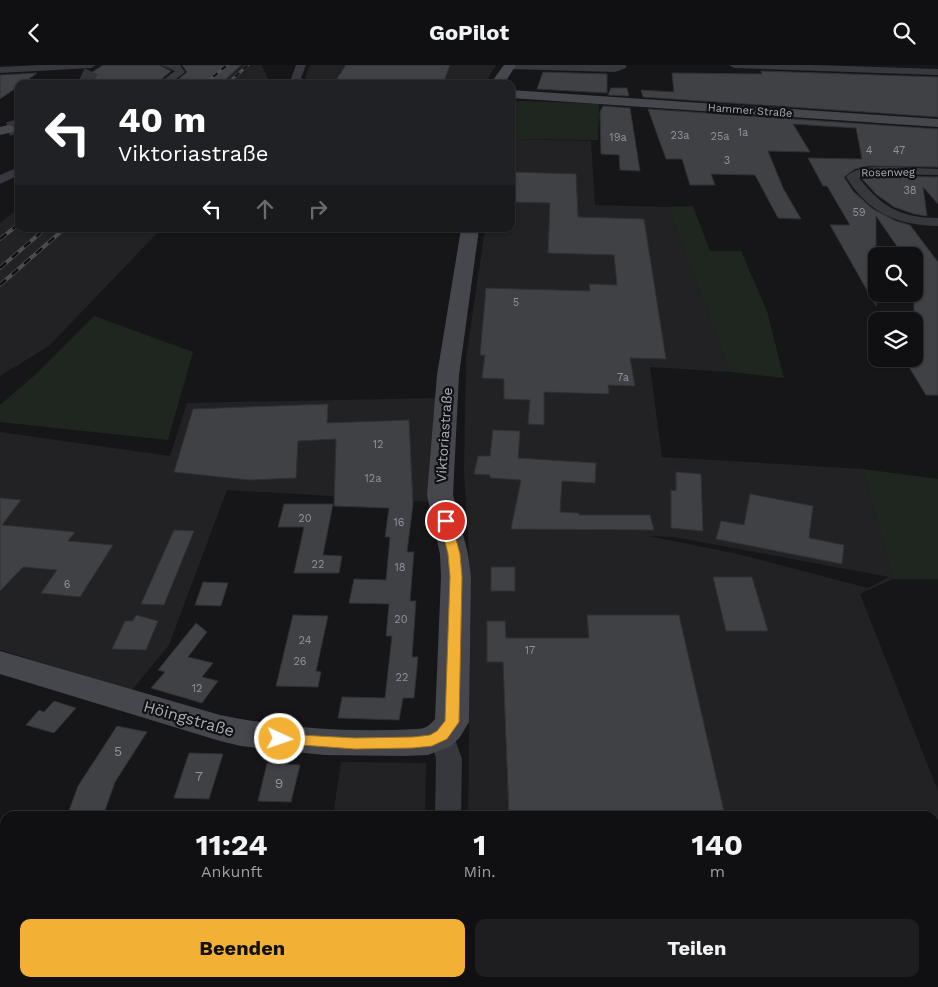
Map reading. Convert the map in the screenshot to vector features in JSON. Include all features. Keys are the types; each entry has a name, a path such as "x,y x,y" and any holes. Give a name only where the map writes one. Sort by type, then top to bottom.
{"street":[{"path":"0,70 22,67 91,65"},
{"path":"166,65 177,67 180,72 169,80"},
{"path":"298,80 296,79 301,65"},
{"path":"502,80 509,65 614,69 621,68 621,65"},
{"path":"727,65 728,70 734,71 776,73 775,67"},
{"path":"734,65 938,72"},
{"path":"0,79 22,67"},
{"name":"Hammer Straße","path":"515,94 938,123"},
{"name":"Hammer Straße","path":"515,98 561,99"},
{"path":"0,180 15,171"},
{"name":"Rosenweg","path":"938,172 873,171 855,173 852,177 886,213 904,220 938,223"},
{"name":"Viktoriastraße","path":"442,735 452,722 456,577 454,554 440,495 448,375 470,232"},
{"name":"Höingstraße","path":"0,662 249,735 280,739 355,743 413,743 432,740 442,735"},
{"path":"442,735 449,759 448,811"}],"shaded area":[{"path":"222,65 262,65 268,80 205,80"},
{"path":"310,65 496,65 487,80 310,80 305,78"},
{"path":"515,102 599,104 598,140 515,139"},
{"path":"515,139 591,141 595,205 668,207 730,372 650,367 662,457 863,469 893,579 860,594 938,791 938,811 468,811 471,587 464,471 466,358 485,232 515,232","holes":["648,536 674,537 889,577 868,588 738,554"]},
{"path":"693,206 710,251 741,251 767,311 784,378 730,372 668,207"},
{"path":"15,211 15,232 158,232 49,346 0,376 0,223"},
{"path":"94,316 193,352 168,440 0,422 0,405 35,375"},
{"path":"436,398 433,502 227,490 169,645 132,690 0,650 0,432 170,456 187,403"},
{"path":"863,469 938,479 938,579 893,579"},
{"path":"341,762 426,763 425,811 334,811"}],"building":[{"path":"103,65 159,65 171,71 161,80 80,80"},
{"path":"182,65 241,65 225,80 178,80 187,72"},
{"path":"346,65 450,65 444,80 336,80"},
{"path":"761,71 938,77 938,117 643,97 641,90 674,92 672,73 762,74"},
{"path":"543,72 607,74 607,93 537,89"},
{"path":"37,73 27,80 15,80 15,89 0,99 0,75"},
{"path":"611,88 627,88 629,96 608,95"},
{"path":"603,106 630,108 640,171 620,170 619,155 601,154 600,112"},
{"path":"648,109 938,129 938,167 868,166 855,169 844,177 853,191 873,209 896,221 910,225 938,262 938,395 926,395 909,367 923,367 923,312 914,312 914,302 923,302 923,247 898,247 876,216 876,247 868,247 868,292 830,225 850,225 827,186 823,186 808,158 862,159 856,128 793,124 810,152 768,151 783,188 801,219 778,218 755,175 711,174 715,185 690,185 682,159 666,159"},
{"path":"515,172 576,174 578,217 644,219 666,359 630,358 635,386 608,385 609,394 544,392 544,425 528,424 530,400 504,399 504,379 482,378 485,355 480,355 486,288 590,291 589,284 617,285 614,255 548,253 550,203 515,202"},
{"path":"880,176 938,177 938,204 923,187 927,216 894,207 877,195 862,179"},
{"path":"328,404 327,423 409,420 413,504 407,552 414,552 410,601 416,601 412,657 418,657 414,698 403,698 399,720 338,718 342,697 385,698 392,636 386,636 389,604 349,603 354,579 386,580 390,537 385,537 389,508 334,506 336,439 298,441 296,478 249,480 174,472 193,409"},
{"path":"493,430 520,431 518,458 596,463 595,483 562,481 560,512 579,513 579,515 650,515 654,530 511,529 521,480 490,478 490,475 474,474 478,456 490,456"},
{"path":"676,472 701,474 703,531 671,528 671,490 676,491"},
{"path":"750,494 813,506 809,538 844,545 842,564 716,539 721,521 744,525"},
{"path":"0,498 21,500 2,525 75,532 68,541 113,545 80,597 41,593 57,570 23,567 0,591"},
{"path":"284,504 333,504 323,555 342,556 339,573 294,573 304,527 278,527"},
{"path":"174,530 194,531 164,605 141,604"},
{"path":"491,567 515,567 515,591 491,591"},
{"path":"713,577 752,577 768,631 726,631"},
{"path":"203,582 228,583 221,606 195,605"},
{"path":"136,615 158,621 146,650 112,649 125,621 133,621"},
{"path":"293,615 328,616 316,671 321,672 318,687 276,686"},
{"path":"587,615 679,615 724,811 509,811 503,662 487,662 487,621 505,621 506,638 589,638"},
{"path":"196,623 207,632 188,657 213,663 202,677 218,681 202,703 151,688 165,672 158,670"},
{"path":"54,701 76,708 54,733 26,725 39,710 44,712"},
{"path":"117,726 147,732 115,782 105,811 69,811 78,786"},
{"path":"189,753 223,754 209,799 174,798"},
{"path":"267,763 300,765 291,802 258,801"}],"tunnel":[{"path":"87,80 94,65"},
{"path":"8,129 15,127"}],"railway":[{"path":"210,80 227,65"},
{"path":"231,80 248,65"},
{"path":"0,239 15,227"},
{"path":"0,268 42,232"},
{"path":"0,285 61,232"}],"route":[{"path":"280,739 355,743 413,743 432,740 442,735 452,722 456,577 454,554 446,521"}]}
